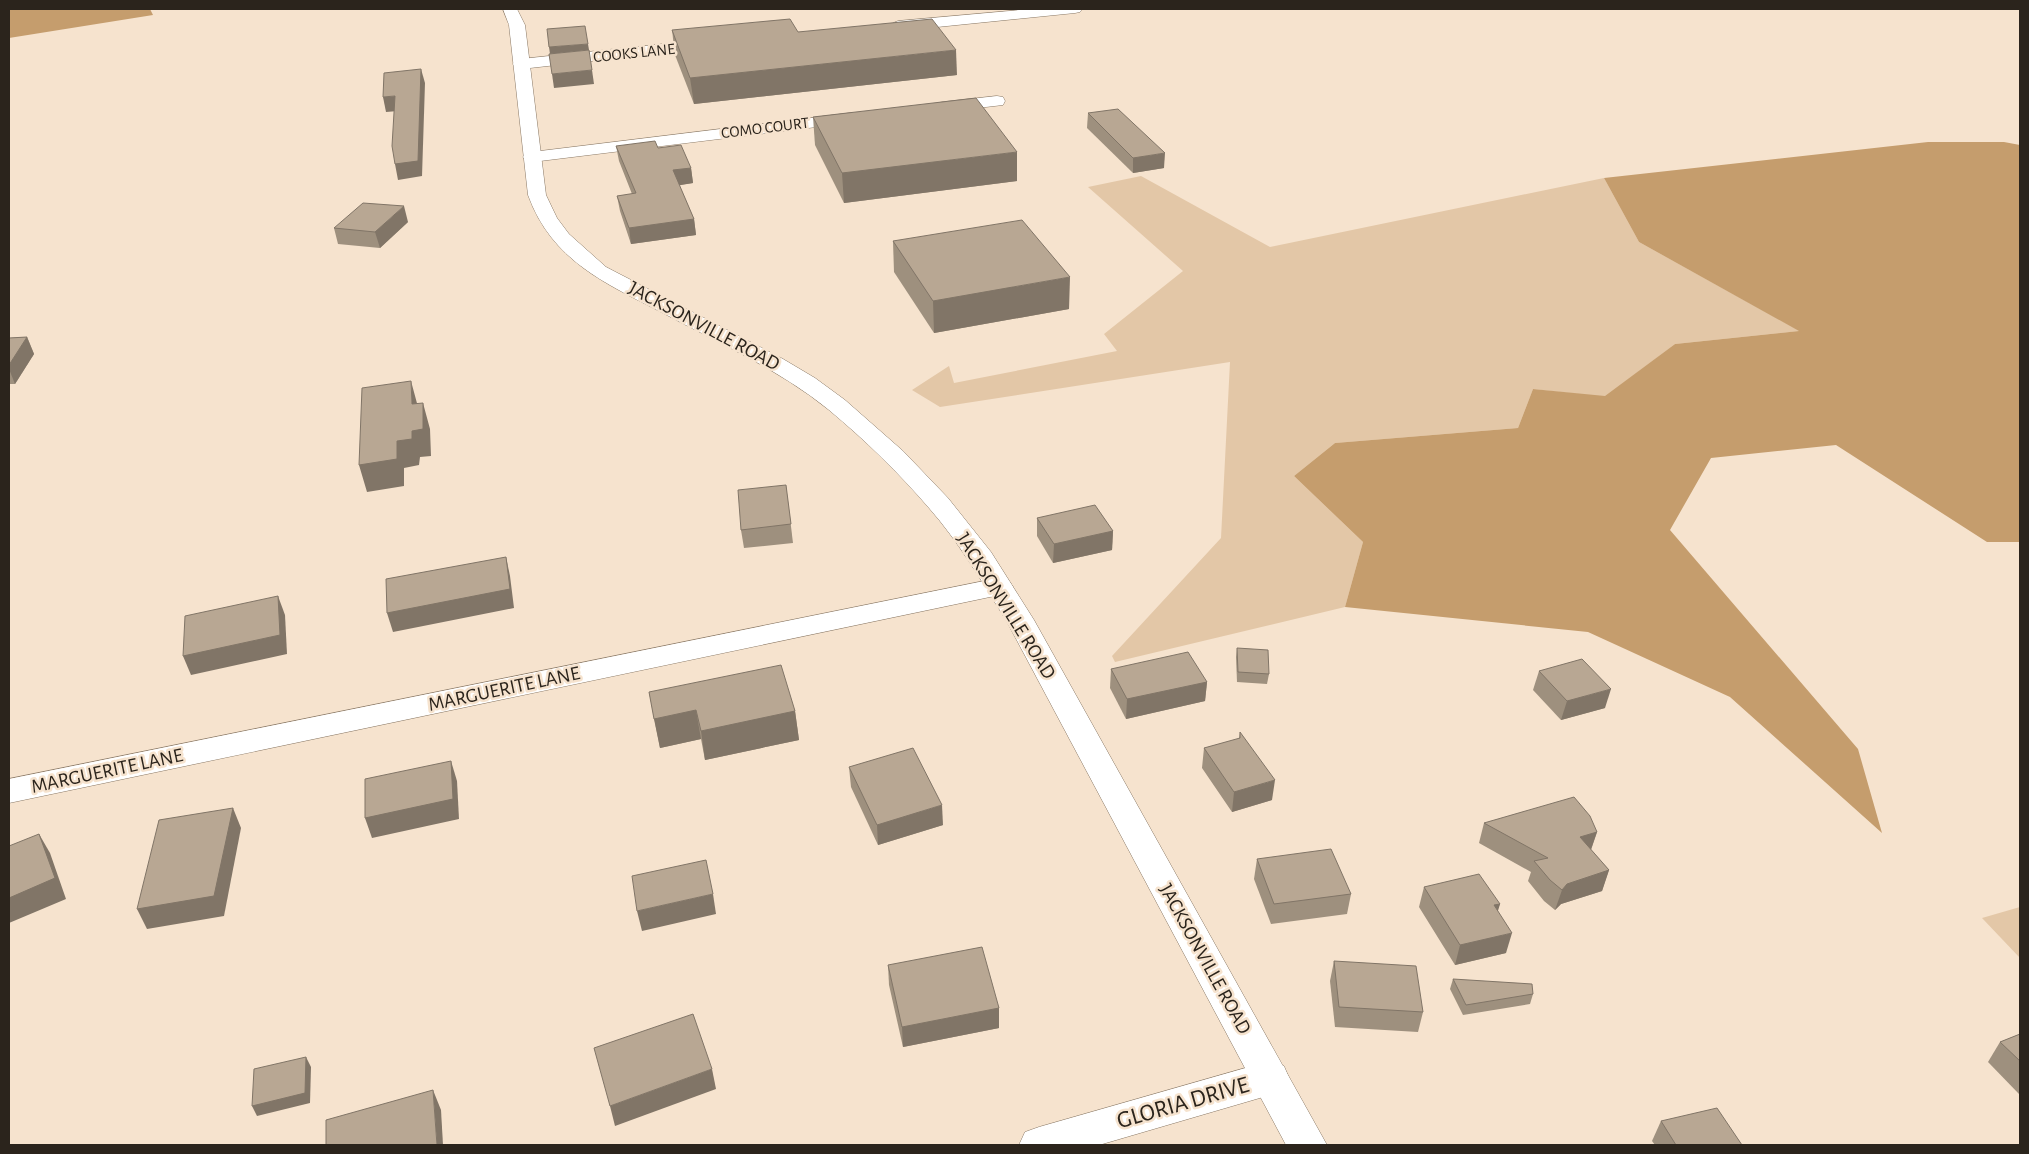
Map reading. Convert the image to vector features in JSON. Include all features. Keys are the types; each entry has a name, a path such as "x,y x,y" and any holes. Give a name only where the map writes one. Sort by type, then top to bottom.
{"main road":[{"name":"JACKSONVILLE ROAD","path":"510,9 517,25 537,195 543,213 554,231 582,259 599,271 775,364 807,383 837,405 894,456 939,503 981,558 1020,620 1307,1145"},
{"path":"881,28 1075,9"},
{"name":"COOKS LANE","path":"521,64 725,43"},
{"path":"930,109 997,101"},
{"name":"COMO COURT","path":"532,157 870,116"},
{"name":"MARGUERITE LANE","path":"9,791 999,587"},
{"name":"GLORIA DRIVE","path":"1039,1145 1270,1078"}],"shaded area":[{"path":"9,9 150,9 153,15 9,38"},
{"path":"1928,142 2004,142 2020,145 2020,542 1987,542 1836,445 1711,458 1670,530 1858,749 1882,833 1730,697 1588,632 1345,607 1363,542 1294,476 1335,443 1518,428 1533,389 1605,396 1675,344 1799,331 1639,242 1604,178"},
{"path":"1141,176 1270,247 1604,178 1639,242 1800,331 1675,344 1605,397 1533,389 1518,428 1335,443 1294,476 1363,542 1345,607 1115,662 1112,656 1221,538 1230,362 940,407 912,390 949,366 954,383 1117,351 1104,334 1183,271 1088,187"},
{"path":"2020,907 2020,958 1982,918"}],"building":[{"path":"790,19 798,32 932,19 956,50 690,78 672,30"},
{"path":"585,26 588,44 549,47 547,29"},
{"path":"589,50 592,70 552,74 549,54"},
{"path":"421,69 418,161 395,164 392,146 395,96 383,97 384,73"},
{"path":"976,98 1017,152 842,173 813,117"},
{"path":"1118,109 1165,153 1133,158 1088,113"},
{"path":"655,141 658,148 681,145 691,168 673,170 694,219 629,228 617,196 636,193 616,146"},
{"path":"363,203 404,206 375,232 334,228"},
{"path":"1022,220 1070,277 933,301 893,241"},
{"path":"27,337 9,365 9,338"},
{"path":"411,381 412,404 423,403 423,429 412,431 412,439 397,441 397,459 359,465 362,388"},
{"path":"786,485 791,524 741,530 738,490"},
{"path":"1095,505 1113,531 1054,544 1037,518"},
{"path":"506,557 510,589 387,613 386,579"},
{"path":"278,596 280,635 183,656 185,616"},
{"path":"1237,648 1268,650 1269,674 1238,672"},
{"path":"1188,652 1207,682 1127,699 1111,669"},
{"path":"1582,659 1611,689 1567,701 1539,671"},
{"path":"781,665 795,711 701,731 696,710 654,719 649,692"},
{"path":"1240,732 1275,780 1234,792 1204,748 1240,738"},
{"path":"913,748 942,805 877,825 849,767"},
{"path":"451,761 453,799 365,818 365,779"},
{"path":"1574,797 1590,816 1597,832 1580,837 1609,870 1567,884 1562,890 1550,880 1534,861 1548,858 1484,823"},
{"path":"233,808 214,896 137,909 159,820"},
{"path":"39,834 55,878 9,898 9,846"},
{"path":"1331,849 1351,894 1274,904 1257,859"},
{"path":"706,860 713,894 637,911 632,876"},
{"path":"1479,874 1500,904 1494,905 1512,933 1460,945 1424,887"},
{"path":"982,947 999,1008 902,1027 888,965"},
{"path":"1334,961 1416,966 1423,1012 1339,1007"},
{"path":"1453,979 1532,984 1533,994 1466,1005"},
{"path":"693,1014 712,1069 610,1106 594,1048"},
{"path":"2020,1034 2020,1061 2000,1042"},
{"path":"306,1057 305,1093 252,1106 254,1069"},
{"path":"433,1090 437,1145 326,1145 326,1120"},
{"path":"1717,1108 1742,1145 1676,1145 1661,1121"}]}
